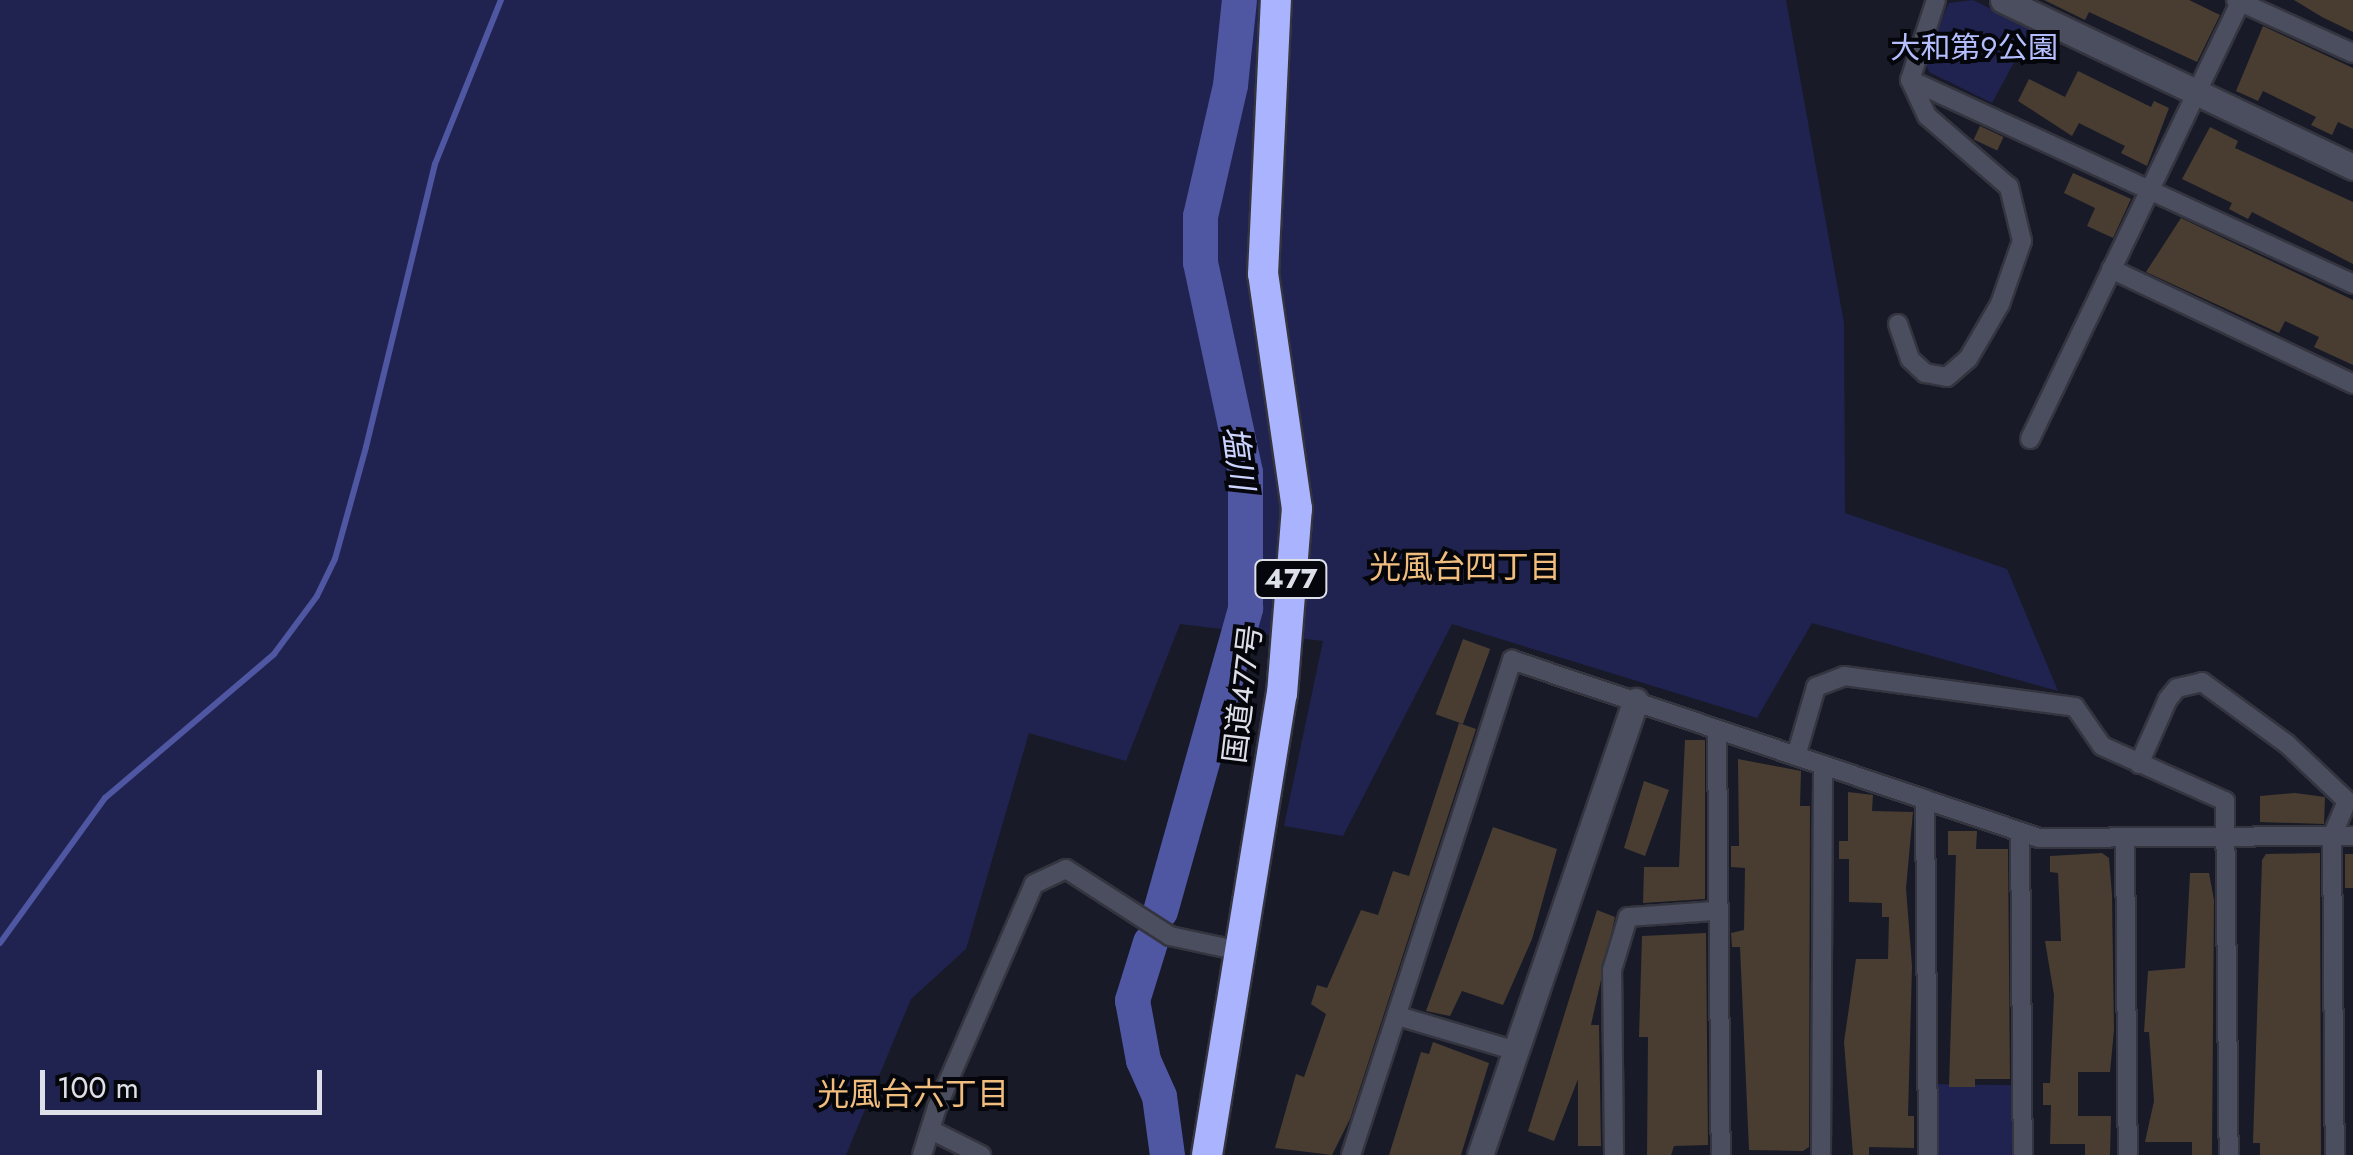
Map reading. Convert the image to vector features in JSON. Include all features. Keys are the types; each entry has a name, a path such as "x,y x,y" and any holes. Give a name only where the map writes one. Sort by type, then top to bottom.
{"highway":[{"name":"国道477号","path":"1208,1155 1282,694 1297,509 1263,274 1276,0"}],"street":[{"path":"1898,324 1910,359 1926,373 1947,377 1968,359 2000,304 2022,241 2010,188 1927,116 1910,80 1936,0"},
{"path":"2004,0 2353,166"},
{"path":"2030,439 2239,1 2353,53"},
{"path":"1910,80 2353,284"},
{"path":"2112,269 2353,384"},
{"path":"1351,1155 1512,660 2038,838 2353,836"},
{"path":"1796,756 1816,687 1844,676 2075,707 2102,746 2226,801 2229,1155"},
{"path":"2140,764 2177,688 2214,686 2347,801 2332,837 2335,1155"},
{"path":"1480,1155 1635,701"},
{"path":"1717,730 1721,1155"},
{"path":"1822,1155 1823,765"},
{"path":"1924,800 1928,1155"},
{"path":"2020,832 2022,1155"},
{"path":"2125,838 2128,1155"},
{"path":"922,1155 933,1131 936,1107 1034,884 1066,869 1170,936 1240,951"},
{"path":"1614,1155 1612,970 1628,917 1718,910"},
{"path":"1398,1016 1516,1051"},
{"path":"933,1131 981,1155"}],"green space":[{"path":"0,0 1786,0 1844,323 1845,513 2007,569 2058,691 1812,623 1757,718 1452,624 1343,836 1284,826 1323,641 1180,624 1126,761 1029,733 966,949 911,999 846,1155 0,1155"},
{"name":"大和第9公園","path":"1973,0 2032,29 1992,103 1929,72 1923,58 1949,3"},
{"path":"1937,1084 2013,1085 2012,1155 1936,1155"}],"building":[{"path":"2044,0 2189,0 2220,15 2197,62 2089,12 2085,20"},
{"path":"2294,0 2353,0 2353,32 2322,17"},
{"path":"2263,26 2353,68 2353,129 2338,122 2332,135 2311,125 2316,117 2263,91 2258,101 2236,91"},
{"path":"2078,71 2151,107 2154,101 2169,108 2147,166 2121,153 2125,146 2079,123 2072,136 2018,101 2029,79 2065,97"},
{"path":"1980,126 2004,137 1997,151 1974,140"},
{"path":"2210,127 2238,141 2235,148 2353,202 2353,264 2252,212 2248,219 2229,209 2232,203 2182,179"},
{"path":"2073,173 2131,199 2113,238 2087,226 2095,208 2064,193"},
{"path":"2181,218 2353,300 2353,365 2314,347 2319,337 2285,321 2279,333 2146,272"},
{"path":"1463,639 1490,649 1463,724 1436,714"},
{"path":"1459,723 1476,729 1350,1119 1332,1155 1275,1148 1296,1074 1304,1077 1326,1014 1311,1004 1317,985 1327,988 1361,910 1378,915 1393,871 1409,876"},
{"path":"1685,740 1705,740 1705,899 1643,903 1644,867 1679,867"},
{"path":"1738,759 1801,771 1800,806 1810,806 1809,1147 1803,1151 1749,1150 1740,947 1732,947 1731,933 1744,930 1745,868 1731,867 1731,846 1739,846"},
{"path":"1644,781 1669,790 1645,856 1624,848"},
{"path":"1848,792 1873,795 1872,811 1913,812 1906,888 1912,966 1908,1116 1914,1116 1914,1148 1869,1147 1869,1155 1853,1155 1844,1042 1856,959 1888,959 1889,917 1882,917 1882,903 1849,902 1849,859 1839,859 1839,841 1848,841"},
{"path":"2295,793 2325,797 2324,824 2260,822 2260,796"},
{"path":"1493,827 1557,849 1532,939 1503,1005 1462,991 1450,1016 1426,1011"},
{"path":"1948,831 1977,831 1976,849 2008,849 2010,1079 1975,1079 1975,1087 1949,1087 1956,855 1948,855"},
{"path":"2102,853 2109,858 2112,895 2114,1030 2110,1072 2078,1072 2078,1116 2111,1116 2110,1155 2085,1155 2085,1144 2050,1144 2051,1105 2043,1105 2043,1083 2050,1083 2054,995 2045,941 2061,941 2058,873 2050,872 2050,856"},
{"path":"2320,853 2321,1155 2260,1155 2260,1143 2253,1143 2262,860 2266,854"},
{"path":"2345,854 2353,854 2353,888 2345,888"},
{"path":"2190,873 2209,873 2214,900 2212,1155 2192,1155 2192,1142 2145,1142 2154,1101 2149,1032 2144,1032 2148,971 2185,968"},
{"path":"1597,910 1615,917 1591,1025 1599,1025 1601,1146 1578,1146 1578,1079 1554,1141 1528,1131"},
{"path":"1706,933 1708,1145 1674,1146 1671,1155 1647,1155 1648,1037 1639,1037 1642,936"},
{"path":"1433,1042 1489,1063 1461,1155 1389,1155 1421,1052 1429,1054"}],"waterway":[{"path":"0,943 105,798 274,654 317,596 335,559 366,447 435,164 501,0"},
{"name":"塩川","path":"1160,911 1245,608 1245,472 1200,262 1200,216 1230,85 1239,0"},
{"name":"塩川","path":"1150,942 1132,1000 1143,1060 1159,1096 1167,1155"}],"district":[{"name":"光風台四丁目","path":"1465,567"},
{"name":"光風台六丁目","path":"913,1094"}]}
